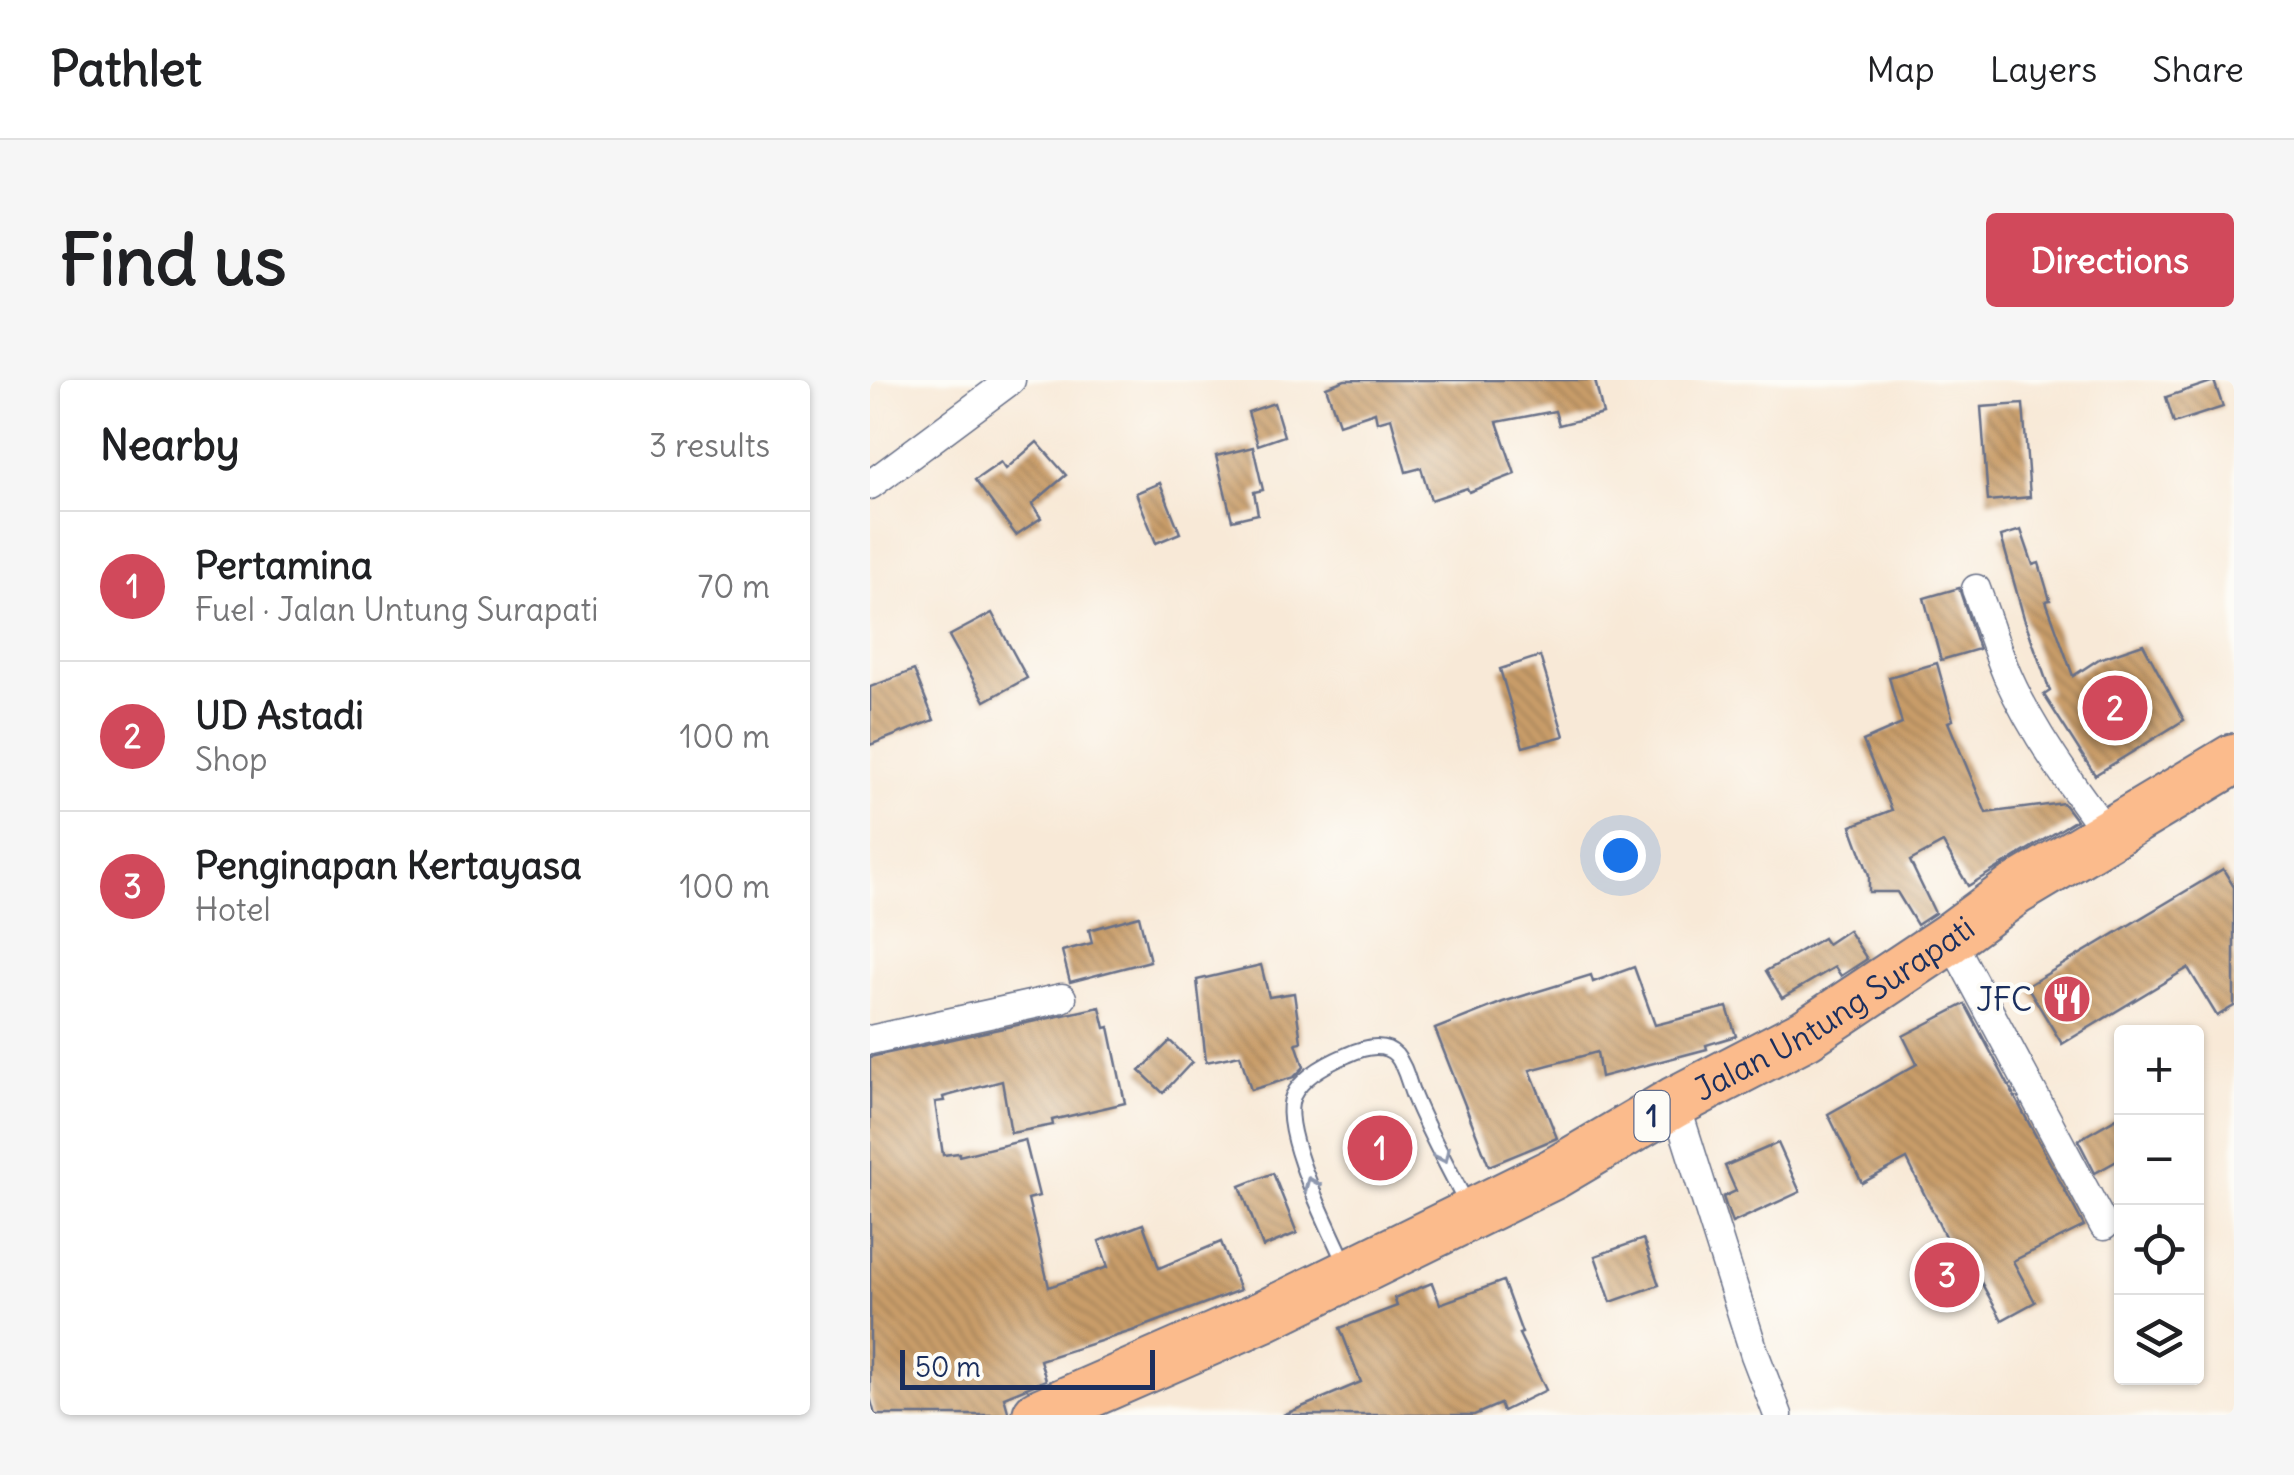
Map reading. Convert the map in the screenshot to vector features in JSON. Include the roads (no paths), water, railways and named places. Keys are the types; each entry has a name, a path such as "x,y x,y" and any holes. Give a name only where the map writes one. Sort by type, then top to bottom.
{"highway":[{"name":"Jalan Untung Surapati","path":"1038,1415 1262,1316 1554,1174 1675,1102 1806,1034 2015,890 2234,759"}],"street":[{"path":"870,485 1011,380"},
{"path":"1976,589 2008,676 2030,722 2110,836"},
{"path":"1950,938 2104,1226"},
{"path":"870,1040 1062,998"},
{"path":"1675,1102 1754,1354 1778,1415"}],"lane":[{"path":"1349,1274 1300,1156 1289,1118 1293,1095 1315,1072 1347,1055 1376,1045 1394,1052 1471,1214"}],"place":[{"name":"UD Astadi","path":"2115,708"},
{"name":"JFC","path":"2067,999"},
{"name":"Pertamina","path":"1380,1148"},
{"name":"Penginapan Kertayasa","path":"1947,1275"}]}
